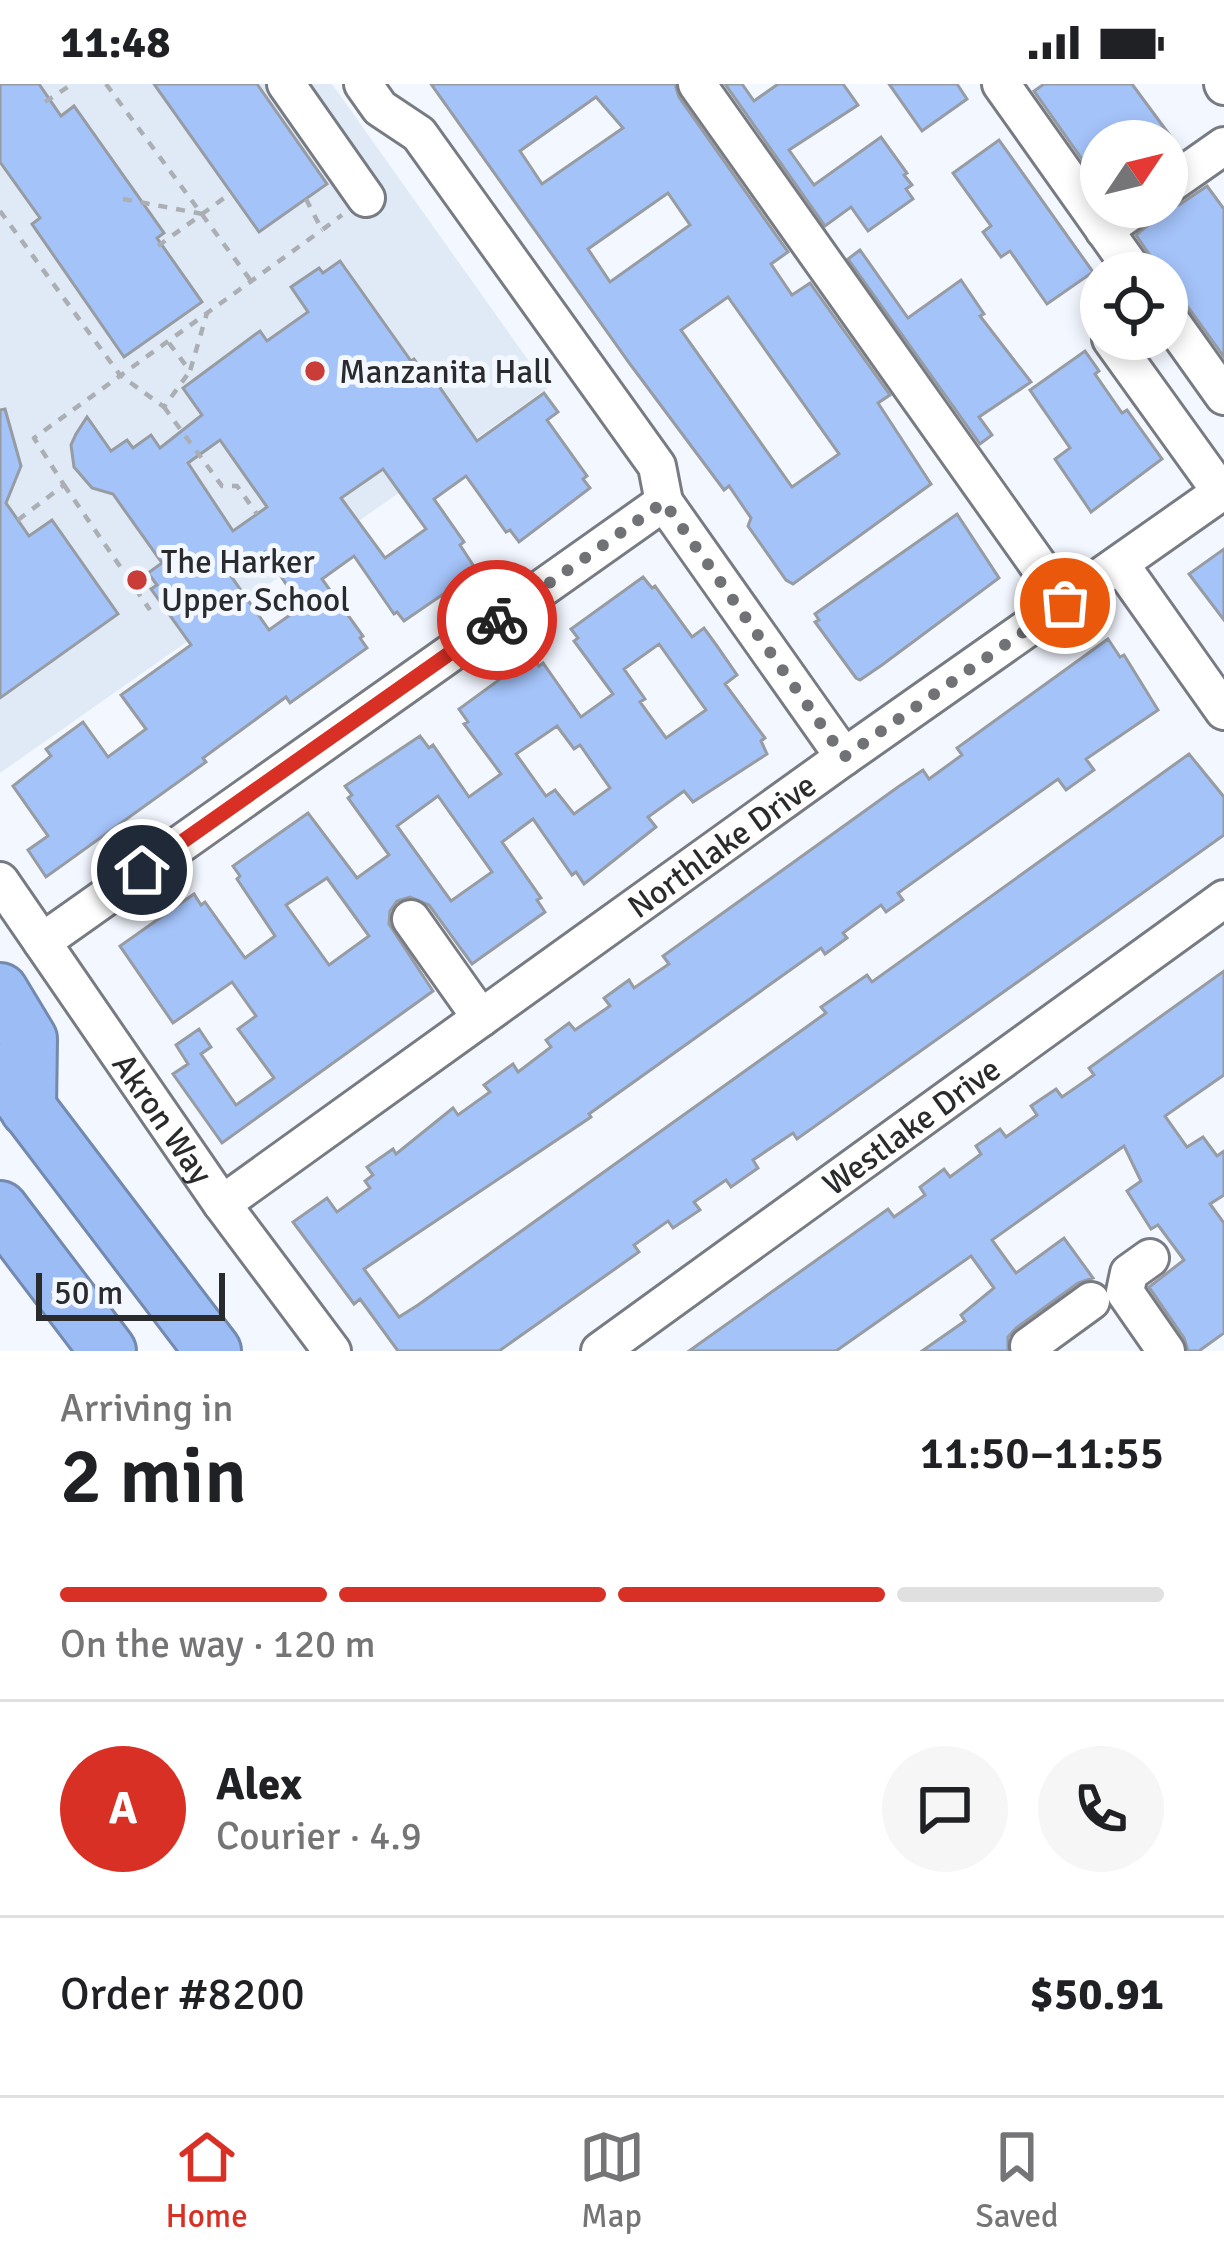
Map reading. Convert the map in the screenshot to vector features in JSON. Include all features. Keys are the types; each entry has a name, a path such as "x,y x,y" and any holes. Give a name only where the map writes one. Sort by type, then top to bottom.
{"highway":[{"path":"0,991 29,1039 14,1090 213,1351"},
{"path":"0,1209 108,1351"}],"street":[{"path":"286,84 366,198"},
{"path":"363,84 380,108 419,134 656,466 664,502 844,757"},
{"path":"698,84 1065,603"},
{"path":"1013,88 1120,252"},
{"path":"1188,171 1224,146"},
{"path":"1188,345 1224,396"},
{"path":"1127,360 1223,491"},
{"name":"Northlake Drive","path":"222,1204 1223,491"},
{"path":"41,942 664,502"},
{"path":"1120,564 1220,697"},
{"name":"Akron Way","path":"0,881 222,1204 332,1351"},
{"name":"Westlake Drive","path":"600,1351 1224,899"},
{"path":"411,920 481,1018"},
{"path":"1150,1258 1129,1273 1125,1292 1166,1351"},
{"path":"1032,1351 1029,1346 1091,1301"}],"path":[{"path":"45,101 72,84"},
{"path":"106,84 251,281"},
{"path":"158,246 231,193"},
{"path":"150,610 34,438 366,198"},
{"path":"123,199 203,214"},
{"path":"306,199 322,230"},
{"path":"0,211 120,375 164,407 222,486 237,486 257,514"},
{"path":"164,407 190,371 207,313"},
{"path":"167,341 190,371"},
{"path":"18,520 64,485"}],"shaded area":[{"name":"The Harker Upper School","path":"0,84 332,84 548,388 0,773"}],"building":[{"path":"0,84 39,84 61,116 74,106 164,233 157,238 202,302 124,357 32,224 40,218 0,162"},
{"path":"154,84 257,84 327,184 259,232"},
{"path":"431,84 675,84 679,97 788,252 771,264 792,295 810,283 890,395 878,403 931,484 793,584 748,526 751,518 729,486 724,490","holes":["596,97 623,128 542,184 520,151","668,193 690,225 610,282 588,249","728,297 839,454 792,487 681,330"]},
{"path":"725,84 742,84 754,101 778,84 843,84 858,105 789,150 814,185 881,137 907,173 912,185 906,189 913,199 868,231 851,207 825,226"},
{"path":"889,84 957,84 967,99 922,131"},
{"path":"1044,84 1132,84 1159,120 1080,120 1080,156 1034,91"},
{"path":"999,140 1080,254 1080,281 1047,304 1010,251 1001,257 983,232 991,226 953,173"},
{"path":"1207,186 1224,209 1224,357 1188,307 1188,252 1148,252 1136,235 1145,228 1188,228 1188,199"},
{"path":"860,250 908,318 961,280 984,314 980,316 1031,382 979,417 992,435 980,444 848,259"},
{"path":"340,261 411,361 432,385 436,382 477,441 544,393 558,412 547,420 587,476 583,479 590,488 519,542 510,530 506,532 466,476 434,499 464,542 460,545 477,571 404,621 394,614 354,556 322,579 367,648 290,703 286,697 203,758 206,762 46,877 28,850 48,836 13,786 51,756 46,749 83,722 108,757 146,729 121,695 191,645 151,589 157,585 148,573 162,563 113,494 92,488 74,467 71,445 76,434 87,417 111,451 127,440 133,448 151,435 160,448 202,415 183,388 260,331 267,341 308,312 291,287 319,268 323,273","holes":["220,440 267,507 233,531 188,463","383,469 426,529 385,558 341,498","265,552 301,607 269,630 231,576"]},
{"path":"1080,355 1080,360 1091,360 1099,371 1095,374 1122,413 1127,410 1162,459 1091,512 1055,459 1070,448 1030,390"},
{"path":"5,409 21,466 6,503 29,536 52,520 118,614 0,698 0,410"},
{"path":"957,514 999,578 882,665 856,678 815,622 819,620 815,614"},
{"path":"1224,549 1224,620 1189,574"},
{"path":"643,577 655,586 692,637 704,628 717,646 737,675 725,684 765,738 761,741 767,754 693,802 684,791 648,817 656,827 584,884 576,872 572,875 533,819 502,842 541,898 537,900 545,912 472,964 429,905 410,897 397,901 389,924 433,991 222,1143 173,1074 188,1064 176,1045 199,1029 211,1047 201,1054 236,1105 274,1078 238,1029 256,1016 232,982 173,1023 120,946 194,894 201,905 205,902 245,958 275,936 233,866 308,813 357,878 389,855 348,798 352,795 345,786 420,736 429,748 433,745 469,797 501,774 464,724 468,722 459,709 532,656 539,666 543,663 581,717 613,694 574,641 578,638 571,629","holes":["659,644 706,710 666,738 624,669","557,726 574,749 580,745 610,788 574,814 555,790 546,796 516,754","438,796 492,872 451,901 397,826","327,878 369,936 329,965 286,905"]},
{"path":"1108,639 1120,657 1124,655 1158,710 1086,759 1094,770 1066,790 1058,779 898,893 903,900 886,912 881,905 843,933 847,938 825,954 821,948 589,1114 591,1117 364,1269 399,1317 826,1013 821,1007 867,975 872,982 1189,754 1224,797 1224,835 797,1139 793,1133 753,1160 758,1168 731,1187 726,1180 694,1202 700,1210 673,1228 668,1221 634,1245 639,1252 499,1351 398,1351 360,1299 354,1304 293,1222 327,1198 337,1212 370,1188 365,1181 373,1175 367,1167 393,1149 396,1154 453,1108 458,1115 490,1092 484,1085 513,1064 518,1072 551,1047 546,1040 569,1023 575,1030 610,1006 604,998 629,980 634,988 669,964 663,956 898,787 923,770 929,779 962,755 957,748"},
{"path":"1224,971 1224,1075 1165,1116 1187,1147 1203,1137 1217,1156 1224,1151 1224,1195 1210,1204 1224,1223 1224,1333 1199,1351 1188,1351 1149,1287 1184,1260 1158,1225 1151,1229 1127,1191 1141,1181 1124,1146 992,1240 1016,1273 1064,1238 1093,1278 1078,1283 1016,1328 1008,1337 1008,1351 922,1351 965,1321 961,1315 994,1288 971,1256 836,1351 689,1351 888,1209 894,1217 925,1195 920,1187 944,1169 950,1177 981,1154 976,1146 1000,1129 1006,1137 1037,1115 1031,1106 1056,1089 1062,1097 1094,1075 1089,1068"}],"way so far":[{"path":"497,620 664,502 844,757 1065,603"}],"place":[{"name":"Manzanita Hall","path":"315,371"},
{"name":"The Harker Upper School","path":"137,580"}],"route":[{"path":"142,870 497,620"}]}
